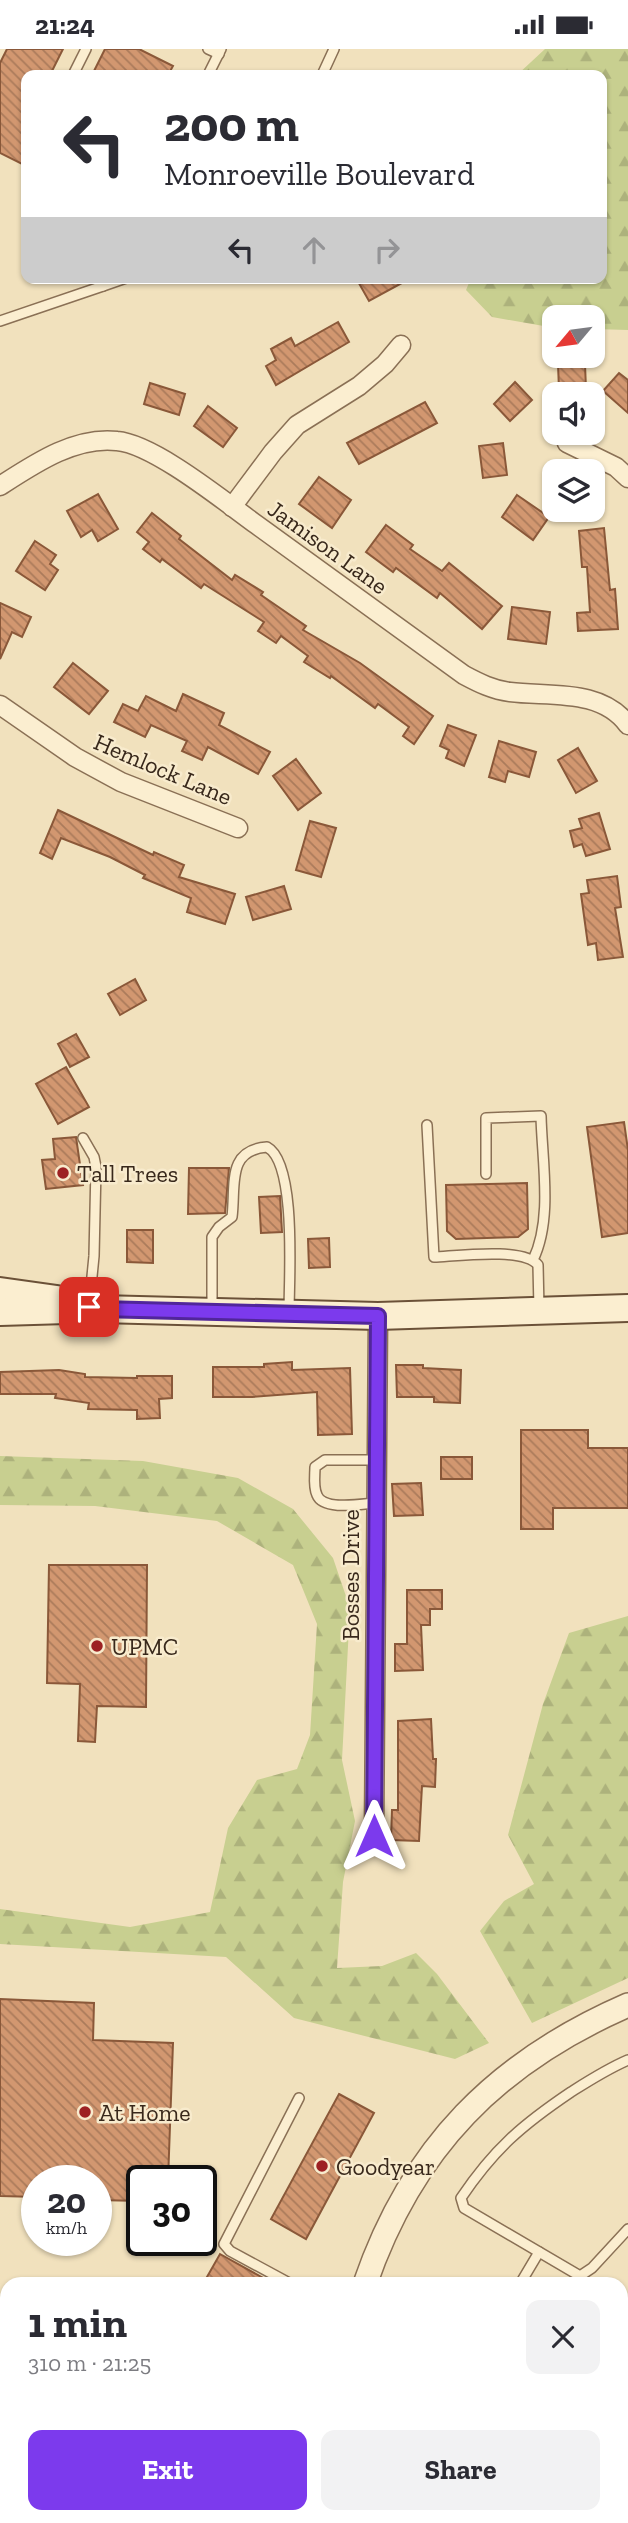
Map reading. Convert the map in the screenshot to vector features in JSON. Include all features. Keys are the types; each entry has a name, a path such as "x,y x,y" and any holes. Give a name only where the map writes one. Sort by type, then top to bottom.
{"main road":[{"path":"0,1291 94,1308"},
{"path":"0,1312 94,1308 378,1316 628,1308"}],"street":[{"path":"232,507 298,425 359,386 385,364 401,345"},
{"name":"Jamison Lane","path":"0,485 55,454 87,443 114,440 128,442 151,452 232,507 464,675 489,688 569,695 625,713"},
{"path":"571,445 616,467 628,478"},
{"name":"Hemlock Lane","path":"0,705 75,757 121,782 238,828"},
{"name":"Bosses Drive","path":"374,1836 378,1316"},
{"path":"367,2277 397,2210 452,2125 477,2100 525,2061 578,2028 628,2005"}],"lane":[{"path":"76,70 86,49"},
{"path":"208,49 220,52 211,70"},
{"path":"324,70 334,49"},
{"path":"0,321 100,284"},
{"path":"486,1174 486,1118 541,1116 544,1219 542,1237 533,1260"},
{"path":"427,1125 434,1257 505,1255 533,1260 538,1271 539,1311"},
{"path":"83,1138 94,1157 96,1167 94,1308"},
{"path":"212,1312 212,1237 232,1214 240,1157 255,1148 271,1149 282,1166 285,1177 289,1232 289,1313"},
{"path":"375,1503 341,1505 323,1502 316,1492 315,1467 325,1460 376,1460"},
{"path":"628,2060 606,2069 530,2119 482,2167 461,2198 464,2208 580,2276 592,2269 628,2229"},
{"path":"278,2277 230,2251 224,2244 299,2098"},
{"path":"524,2277 539,2252"}],"green space":[{"path":"545,49 628,49 628,330 606,329 606,305 542,305 542,326 492,317 466,290 468,284 607,284 607,70 522,70"},
{"path":"0,1456 143,1461 238,1478 293,1509 333,1558 350,1608 342,1760 355,1821 343,1882 337,1968 382,1966 416,1953 437,1974 489,2043 455,2059 294,2018 226,1957 0,1944 0,1909 130,1927 210,1912 228,1828 257,1780 297,1769 310,1735 317,1624 293,1565 217,1521 95,1506 0,1505"},
{"path":"628,1616 628,1978 532,2023 480,1931 504,1901 534,1884 508,1835 543,1704 569,1633"}],"building":[{"path":"7,49 63,49 52,70 21,70 21,164 0,153 0,63"},
{"path":"105,49 139,49 173,66 171,70 94,70"},
{"path":"359,284 400,284 369,301"},
{"path":"338,322 349,342 276,385 266,366 276,360 271,349 291,338 295,346"},
{"path":"558,368 585,368 586,382 559,382"},
{"path":"619,373 628,380 628,413 605,393 605,389"},
{"path":"515,382 532,400 510,421 494,404"},
{"path":"150,383 185,394 179,415 144,404"},
{"path":"425,402 437,423 359,464 347,443"},
{"path":"208,406 237,428 223,447 194,426"},
{"path":"503,443 507,475 483,478 479,446"},
{"path":"319,477 351,500 332,528 299,504"},
{"path":"98,494 118,529 98,541 92,530 81,537 67,511"},
{"path":"517,495 542,512 542,522 546,522 533,540 502,517"},
{"path":"152,513 181,536 179,539 232,580 235,575 263,592 261,595 306,626 303,630 360,663 433,716 414,744 403,736 409,727 378,704 375,708 331,676 330,678 304,662 308,656 281,636 276,643 258,631 264,622 204,584 201,588 162,559 160,562 143,549 149,542 137,532"},
{"path":"386,525 413,545 410,549 442,571 449,563 502,606 482,629 440,593 437,598 396,568 393,572 366,552"},
{"path":"604,528 610,590 615,589 618,629 578,631 577,613 590,612 587,567 582,567 579,531"},
{"path":"35,541 56,555 50,564 58,570 45,590 16,571"},
{"path":"0,603 31,617 22,637 12,632 0,659"},
{"path":"512,607 550,612 546,644 508,639"},
{"path":"73,663 108,691 89,714 54,687"},
{"path":"183,694 224,713 219,725 270,752 258,774 208,747 202,760 182,751 187,741 151,725 145,737 114,722 123,704 138,711 146,696 176,711"},
{"path":"448,725 476,735 464,766 446,758 449,750 440,746"},
{"path":"499,741 536,752 529,777 508,771 505,782 489,777"},
{"path":"578,748 597,781 576,793 558,760"},
{"path":"296,759 321,793 298,810 273,776"},
{"path":"58,810 153,855 154,852 184,865 179,877 235,894 225,924 187,912 191,898 143,878 145,875 110,857 61,838 52,859 40,853"},
{"path":"599,813 610,849 586,856 582,844 574,847 570,831 582,828 579,819"},
{"path":"310,821 336,828 321,877 296,870"},
{"path":"617,876 621,907 615,908 623,957 598,960 596,943 588,945 581,894 589,893 587,880"},
{"path":"284,886 291,909 253,920 246,897"},
{"path":"135,979 146,1000 120,1015 108,994"},
{"path":"76,1034 89,1057 70,1067 58,1044"},
{"path":"66,1067 89,1107 58,1124 36,1084"},
{"path":"624,1122 628,1150 628,1233 602,1237 587,1127"},
{"name":"Tall Trees","path":"76,1137 83,1185 46,1189 42,1160 55,1159 53,1139"},
{"path":"189,1168 229,1168 225,1213 188,1214"},
{"path":"527,1183 528,1229 518,1237 456,1239 447,1231 446,1185"},
{"path":"280,1196 282,1232 261,1233 259,1197"},
{"path":"127,1230 153,1230 153,1263 127,1262"},
{"path":"329,1238 330,1267 309,1268 308,1239"},
{"path":"292,1362 292,1370 350,1368 352,1434 318,1435 317,1392 213,1397 213,1367 264,1367 264,1364"},
{"path":"396,1365 461,1370 460,1403 434,1402 434,1397 397,1397"},
{"path":"59,1370 85,1374 85,1377 172,1376 172,1398 159,1399 160,1418 137,1419 137,1410 88,1409 89,1403 55,1398 56,1394 0,1394 0,1372"},
{"path":"521,1430 588,1430 588,1448 628,1448 628,1508 553,1508 553,1529 521,1529"},
{"path":"441,1457 472,1457 472,1479 441,1479"},
{"path":"421,1483 423,1515 394,1516 392,1484"},
{"name":"UPMC","path":"49,1565 147,1565 146,1707 97,1706 95,1742 78,1741 80,1684 47,1683"},
{"path":"407,1590 442,1590 442,1609 430,1609 430,1625 421,1625 423,1670 395,1671 395,1644 407,1644"},
{"path":"431,1719 433,1759 436,1759 435,1787 422,1786 419,1841 391,1840 392,1810 398,1810 398,1721"},
{"name":"At Home","path":"0,1999 94,2003 93,2040 173,2043 169,2165 126,2165 126,2201 112,2200 112,2165 21,2165 21,2197 0,2196"},
{"name":"Goodyear","path":"339,2094 374,2113 306,2239 271,2219"},
{"path":"220,2254 261,2277 207,2277"}],"place":[{"name":"Tall Trees","path":"63,1173"},
{"name":"UPMC","path":"97,1646"},
{"name":"At Home","path":"85,2112"},
{"name":"Goodyear","path":"322,2166"}],"route":[{"path":"89,1307 378,1316 374,1836"}]}
